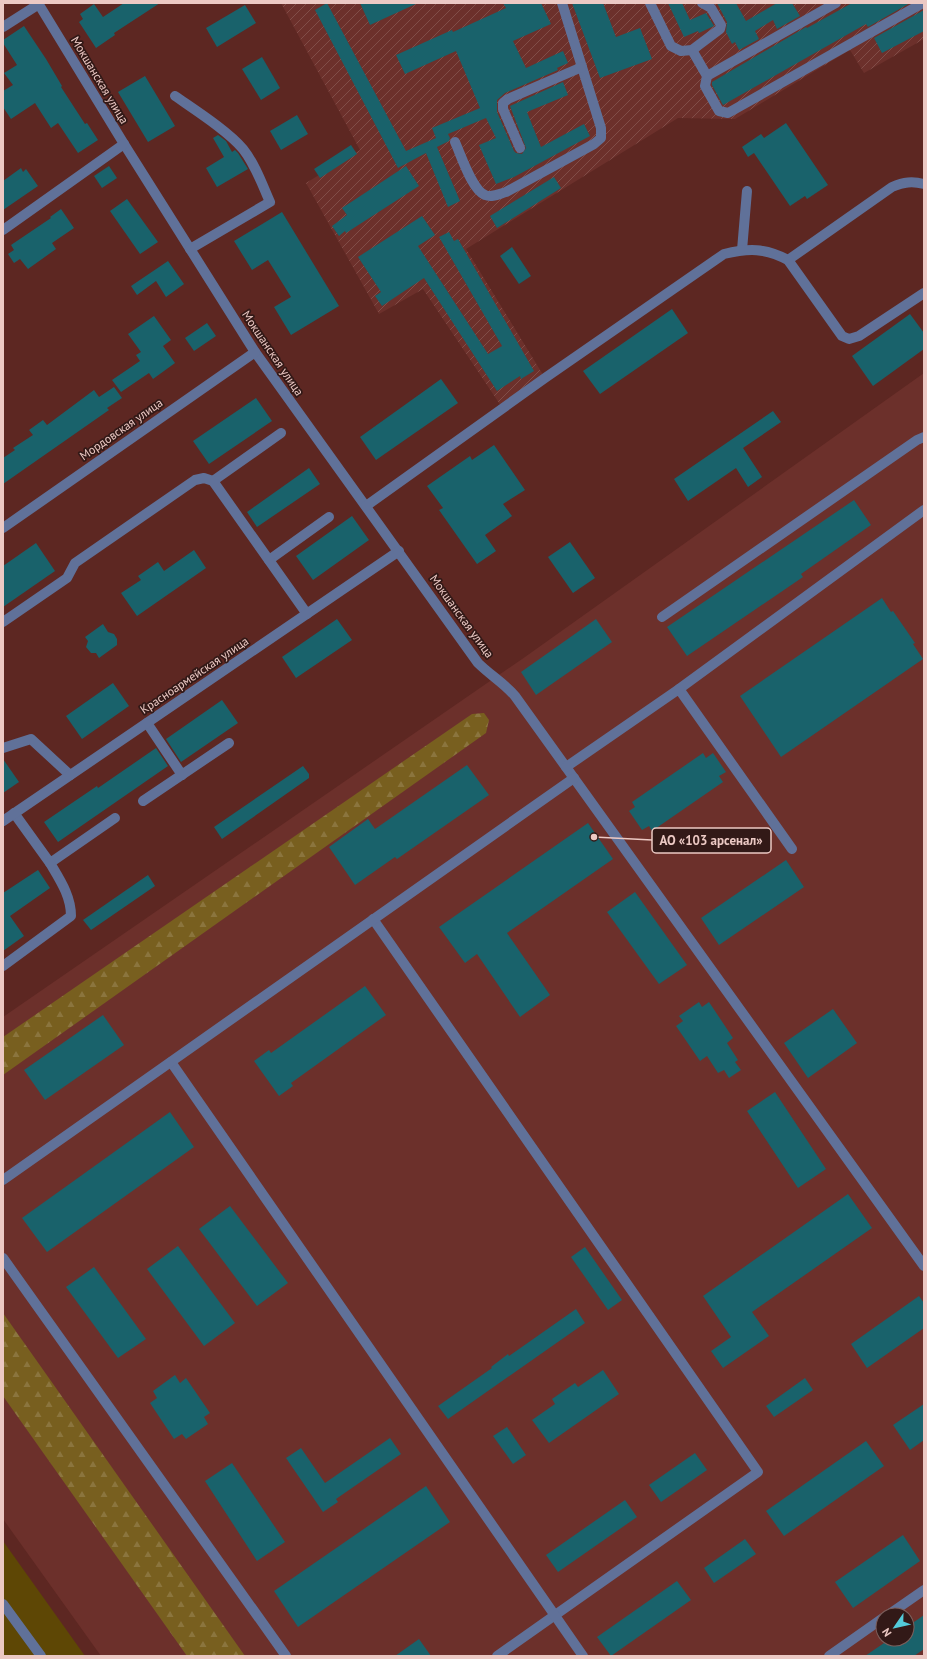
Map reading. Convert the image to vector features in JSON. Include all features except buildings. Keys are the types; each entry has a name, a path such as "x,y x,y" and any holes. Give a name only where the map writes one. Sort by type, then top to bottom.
{"street":[{"path":"455,142 476,189 485,195 494,196 506,192 594,144 601,138 601,128 562,3"},
{"path":"650,3 671,46 681,51 692,50 720,29 721,25 711,8 702,3"},
{"path":"707,76 836,3"},
{"path":"692,50 707,76 705,86 719,110 728,113 923,3"},
{"path":"3,27 39,4"},
{"name":"Мокшанская улица","path":"39,4 124,144 255,352 478,663 490,675 506,686 515,696 924,1266"},
{"path":"520,148 503,109 504,103 508,99 582,67"},
{"path":"175,96 225,133 243,149 256,170 270,202 190,250"},
{"path":"3,230 124,144"},
{"path":"788,260 892,186 914,182 924,184"},
{"path":"742,250 746,191"},
{"path":"366,506 545,378 724,254 742,250 760,250 776,254 788,260 842,336 849,339 859,336 924,292"},
{"name":"Мордовская улица","path":"3,528 255,352"},
{"path":"213,481 281,433"},
{"path":"662,617 904,449 924,437"},
{"path":"3,622 67,578 75,563 195,480 204,478 213,481 307,614"},
{"path":"566,767 679,689 924,510"},
{"path":"269,560 329,517"},
{"name":"Красноармейская улица","path":"3,821 399,551"},
{"path":"679,689 792,849"},
{"path":"147,723 182,775"},
{"path":"3,748 31,739 70,775"},
{"path":"143,801 229,743"},
{"path":"3,1180 574,778"},
{"path":"3,966 71,916 71,904 63,886 50,863 14,813"},
{"path":"50,863 115,818"},
{"path":"373,919 758,1472 497,1656"},
{"path":"171,1062 583,1656"},
{"path":"3,1258 286,1656"},
{"path":"900,1607 924,1590"},
{"path":"3,1604 41,1656"},
{"path":"829,1656 875,1624"}],"shaded area":[{"path":"281,3 924,3 924,39 864,73 850,50 735,119 678,118 466,249 545,378 503,409 423,289 379,314 306,183 360,150"},
{"path":"924,373 924,1656 101,1656 3,1519 3,1017 525,657"},
{"path":"3,1541 85,1656 3,1656"}],"green space":[{"path":"484,713 489,720 486,733 3,1075 3,1037 472,714"},
{"path":"3,1313 245,1656 187,1656 3,1396"}],"place":[{"name":"АО «103 арсенал»","path":"594,837"}]}
